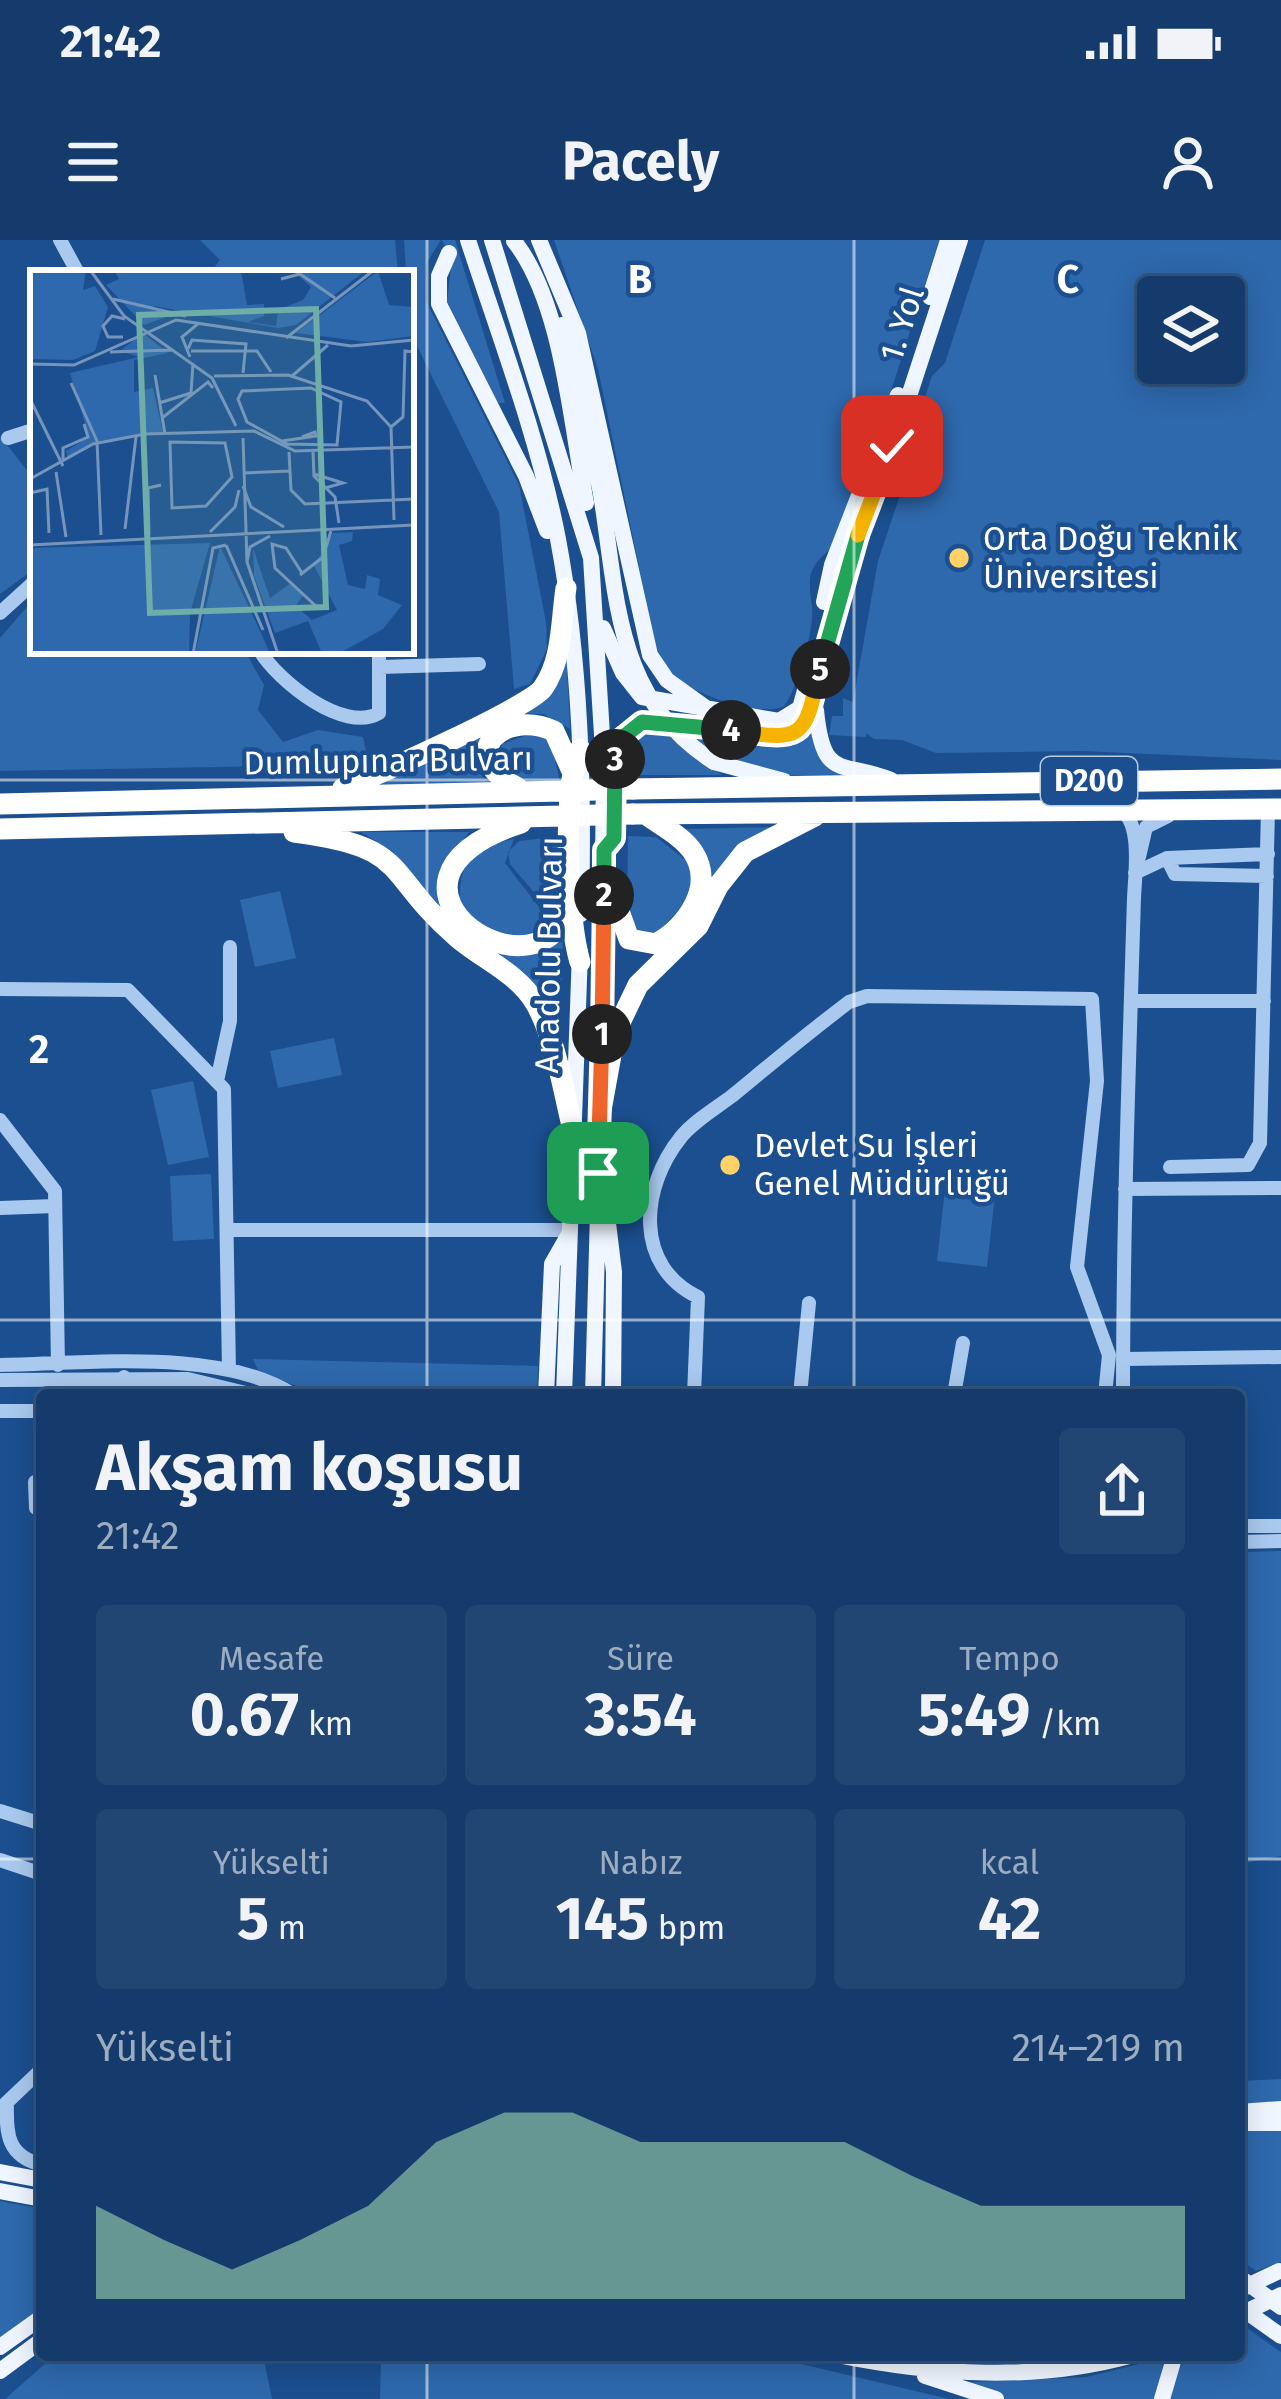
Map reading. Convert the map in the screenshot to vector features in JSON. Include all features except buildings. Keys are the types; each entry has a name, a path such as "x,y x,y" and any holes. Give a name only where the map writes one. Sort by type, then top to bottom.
{"highway":[{"path":"325,794 404,765 534,699 553,671 566,588"},
{"path":"524,791 497,778 487,760 488,744 507,727 533,724 554,731 571,770 572,896 580,962"},
{"name":"Dumlupınar Bulvarı","path":"0,804 524,791 571,770 633,790 1281,778"},
{"name":"Dumlupınar Bulvarı","path":"0,829 562,812 1274,809"},
{"path":"562,812 479,837 455,858 449,877 457,915 490,943 534,943 559,928 572,896"},
{"path":"601,1110 615,1034 638,985 698,926 718,886 745,852 824,812"},
{"path":"605,861 629,939 656,944 683,924 699,893 698,861 682,840 639,814"},
{"path":"222,823 338,838 370,846 398,867 456,937 521,985 537,1006 575,1138"}],"main road":[{"path":"468,240 536,452 566,588"},
{"path":"492,240 591,558"},
{"path":"539,240 578,333 650,655 667,680 705,718"},
{"name":"1. Yol","path":"901,405 948,240"},
{"name":"1. Yol","path":"808,697 830,602 832,565 901,405 960,240"},
{"path":"514,241 530,262 546,304 586,505 596,609 615,658 642,698 705,718 794,735 808,723 819,628 830,602"},
{"path":"449,253 439,276 439,304 526,476 566,588"},
{"path":"554,278 634,672 657,716 714,762 814,788"},
{"name":"Anadolu Bulvarı","path":"564,1389 580,962 562,812 571,770 566,588"},
{"name":"Anadolu Bulvarı","path":"593,1389 605,861 596,609"},
{"path":"808,697 830,760 855,774 897,783"},
{"path":"616,743 642,722 705,718"},
{"path":"603,728 616,743 614,838 605,861"},
{"path":"598,1173 611,1227 613,1389"},
{"path":"546,1389 552,1264 571,1230"},
{"path":"1245,2111 1281,2108"},
{"path":"1245,2123 1281,2123"},
{"path":"0,2172 36,2179"},
{"path":"0,2191 36,2198"},
{"path":"1245,2287 1280,2271"},
{"path":"1245,2281 1281,2307"},
{"path":"1245,2308 1281,2295"},
{"path":"1245,2314 1281,2336"},
{"path":"0,2347 36,2321"},
{"path":"0,2372 36,2345"},
{"path":"866,2361 996,2399"},
{"path":"896,2367 1048,2372 1103,2361"},
{"path":"1162,2399 1172,2361"}],"street":[{"path":"60,240 77,270"},
{"path":"8,438 30,431"},
{"path":"0,613 30,586"},
{"path":"263,654 292,688 360,718 379,713 380,659 479,664"},
{"path":"1097,809 1130,817 1135,874 1126,1066 1123,1389"},
{"path":"1170,1167 1248,1165 1259,1143 1267,876 1274,809"},
{"path":"1135,874 1146,827 1189,810"},
{"path":"1135,874 1167,859 1268,854"},
{"path":"1167,859 1175,874 1189,877 1267,876"},
{"path":"218,1081 230,1021 230,947"},
{"path":"0,989 128,989 218,1081 226,1099 229,1370"},
{"path":"694,1389 698,1298 666,1278 654,1260 652,1202 681,1137 849,1001 867,996 1092,999 1092,1054 1098,1064 1077,1267 1109,1355 1106,1389"},
{"path":"1131,1001 1264,1001"},
{"path":"1098,1064 1126,1066"},
{"path":"1097,1081 1126,1083"},
{"path":"0,1120 55,1191 58,1365"},
{"path":"1125,1190 1281,1188"},
{"path":"1,1206 55,1206"},
{"path":"227,1230 571,1230"},
{"path":"801,1389 808,1304"},
{"path":"955,1389 963,1343"},
{"path":"1123,1359 1281,1357"},
{"path":"0,1365 229,1370 278,1389"},
{"path":"124,1377 125,1389"},
{"path":"144,1377 144,1389"},
{"path":"0,1380 144,1377 235,1389"},
{"path":"0,1411 36,1411"},
{"path":"1245,1526 1281,1526"},
{"path":"1245,1542 1281,1540"},
{"path":"0,1811 36,1822"},
{"path":"0,1861 36,1872"},
{"path":"36,2075 4,2106 6,2134 14,2151 36,2162"}],"shaded area":[{"path":"200,240 395,240 398,270 212,270 220,260"},
{"path":"404,240 441,240 426,264 426,301 519,485 547,649 530,684 514,689 499,512 414,340 414,270 406,270"},
{"path":"442,240 455,240 505,403 498,403 447,301 452,260"},
{"path":"554,240 939,240 894,382 831,549 811,574 808,643 783,707 745,707 701,693 676,678 656,649 598,369"},
{"path":"985,240 1281,240 1281,760 1082,751 936,753 866,733 866,737 829,735 832,716 843,716 843,698 853,702 878,561 932,376 945,363"},
{"path":"0,436 30,474 30,572 0,594"},
{"path":"30,603 30,654 247,654 264,685 258,710 283,742 318,730 363,737 369,764 0,771 0,638"},
{"path":"566,647 570,729 544,714 518,713"},
{"path":"671,728 789,746 813,734 845,776 748,775"},
{"path":"484,729 473,765 491,787 376,787"},
{"path":"659,729 722,775 627,775 632,744 647,730"},
{"path":"530,734 550,739 560,781 515,779 498,767 502,744"},
{"path":"777,827 712,880 709,860 684,829"},
{"path":"361,832 469,832 445,864 448,915 392,851"},
{"path":"563,836 563,910 553,915 510,864 508,852 519,841"},
{"path":"628,836 656,837 692,865 682,905 652,936 639,934 627,919"},
{"path":"514,839 505,863 546,916 560,916 526,939 490,934 460,907 461,879 469,860 486,847"},
{"path":"280,891 296,958 255,967 240,900"},
{"path":"563,932 561,1036 496,953"},
{"path":"334,1038 342,1075 278,1088 270,1051"},
{"path":"193,1081 209,1157 168,1165 151,1090"},
{"path":"211,1174 214,1239 173,1241 170,1176"},
{"path":"946,1180 996,1185 987,1267 937,1261"},
{"path":"253,1359 538,1366 537,1389 303,1389 258,1370"},
{"path":"1281,1551 1281,1856 1245,1863 1245,1552"},
{"path":"1281,2079 1281,2101 1245,2104 1245,2081"},
{"path":"1245,2128 1281,2130 1281,2262 1256,2271 1245,2263"},
{"path":"0,2201 36,2208 36,2315 0,2342"},
{"path":"1245,2329 1281,2352 1281,2399 1167,2399 1186,2361 1245,2361"},
{"path":"48,2361 264,2361 272,2399 5,2399"},
{"path":"788,2361 949,2399 380,2399 381,2363"},
{"path":"1163,2361 1156,2399 1007,2399 955,2383 1086,2377"}],"place":[{"name":"Orta Doğu Teknik Üniversitesi","path":"959,558"},
{"name":"Devlet Su İşleri Genel Müdürlüğü","path":"730,1165"}],"route":[{"path":"598,1173 604,850 614,838 616,743 633,727 653,721 784,737 802,730 812,714 844,568 892,446"}]}
